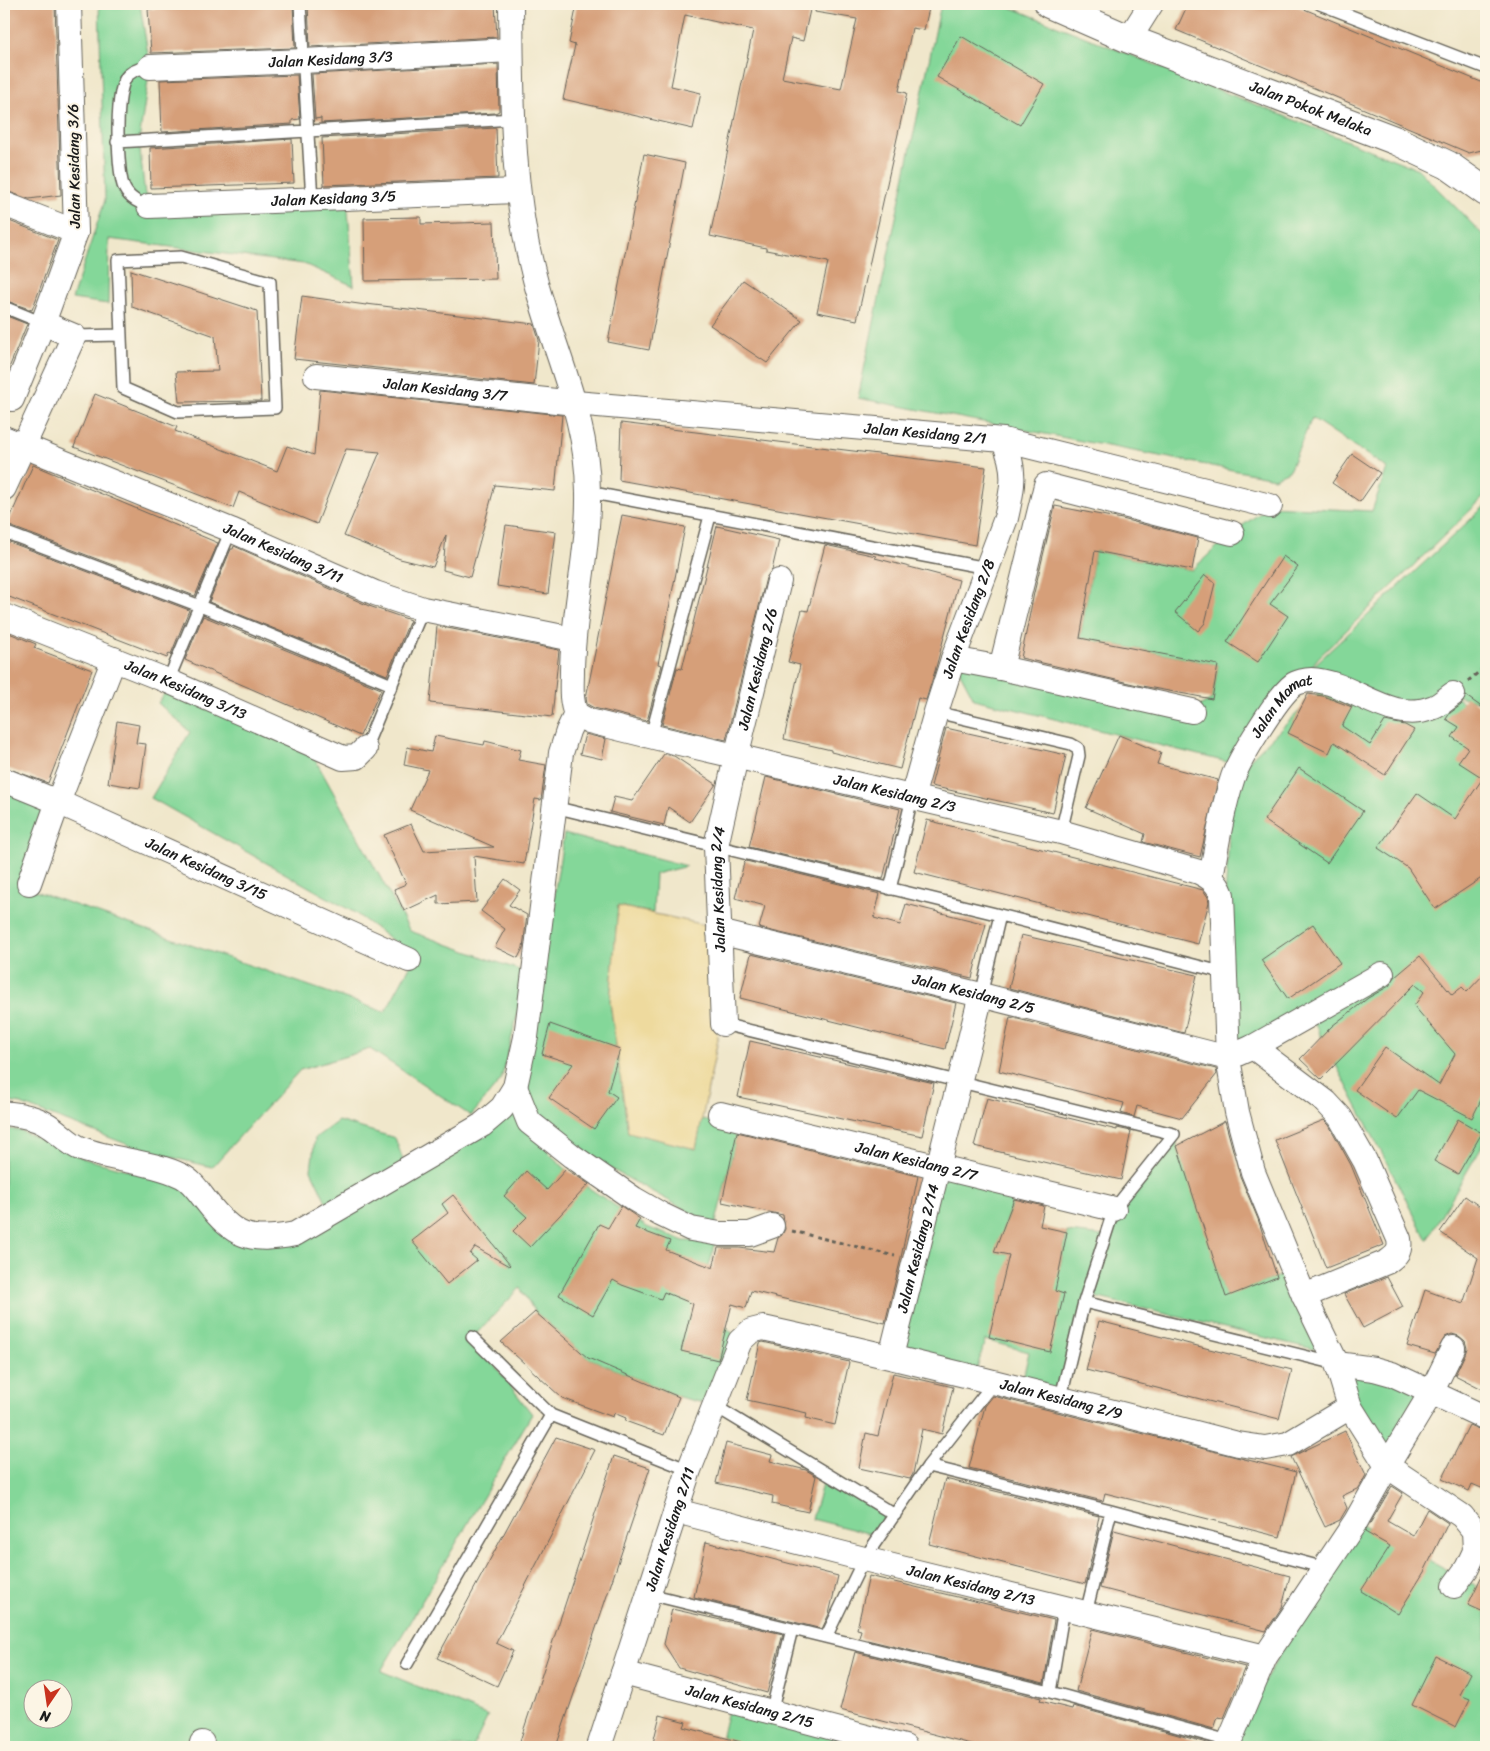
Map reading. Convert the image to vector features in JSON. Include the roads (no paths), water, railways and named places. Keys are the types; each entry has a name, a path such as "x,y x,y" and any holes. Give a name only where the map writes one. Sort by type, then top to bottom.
{"street":[{"name":"Jalan Kesidang 3/6","path":"8,397 43,323 76,232 69,4"},
{"path":"4,1112 44,1123 80,1149 164,1170 183,1177 195,1186 219,1217 234,1231 253,1237 276,1237 295,1234 482,1125 502,1108 515,1087 526,1037 561,753 576,714 572,704 573,639 588,521 588,492 584,436 575,403 540,299 527,244 518,191 511,50 511,4"},
{"name":"Jalan Pokok Melaka","path":"1049,4 1129,39 1397,140 1448,165 1486,192"},
{"path":"1129,39 1151,4"},
{"name":"Jalan Kesidang 3/3","path":"150,67 511,50"},
{"name":"Jalan Kesidang 3/5","path":"149,206 518,191"},
{"path":"4,204 76,232"},
{"path":"4,488 14,442 74,336 43,323"},
{"name":"Jalan Kesidang 3/7","path":"316,376 575,403"},
{"name":"Jalan Kesidang 2/1","path":"575,403 1004,440 1270,506"},
{"name":"Jalan Kesidang 2/8","path":"912,798 953,659 1006,518 1012,495 1013,475 1011,456 1004,440"},
{"name":"Jalan Kesidang 3/11","path":"14,442 231,530 375,594 424,609 573,639"},
{"path":"1001,668 1046,485 1232,533"},
{"name":"Jalan Kesidang 2/6","path":"736,757 779,581"},
{"name":"Jalan Kesidang 3/13","path":"4,616 168,681 344,758 357,757 365,749"},
{"path":"29,883 58,802 114,659"},
{"path":"953,659 1192,710"},
{"name":"Jalan Mamat","path":"1211,878 1225,805 1233,776 1247,749 1281,697 1294,684 1309,680 1328,682 1392,710 1413,712 1434,707 1452,694"},
{"name":"Jalan Kesidang 2/3","path":"576,714 589,721 736,757 1060,832 1199,872 1211,878"},
{"name":"Jalan Kesidang 2/4","path":"723,1024 716,846 736,757"},
{"name":"Jalan Kesidang 3/15","path":"4,780 58,802 409,960"},
{"path":"1211,878 1218,885 1222,895 1228,1058 1237,1112 1253,1172 1304,1296 1337,1364 1350,1407 1387,1466 1462,1516 1474,1531 1475,1550 1468,1568 1454,1586"},
{"name":"Jalan Kesidang 2/5","path":"719,932 981,995 1228,1058"},
{"path":"1228,1058 1253,1047 1382,974"},
{"name":"Jalan Kesidang 2/14","path":"891,1356 981,995"},
{"path":"1253,1047 1326,1102 1340,1117 1365,1161 1399,1239 1400,1248 1397,1256 1387,1262 1304,1296"},
{"path":"515,1087 529,1122 572,1156 660,1214 691,1229 720,1234 750,1234 772,1226"},
{"name":"Jalan Kesidang 2/7","path":"720,1114 1114,1209"},
{"name":"Jalan Kesidang 2/9","path":"763,1328 891,1356 1061,1397 1238,1444 1265,1448 1288,1444 1350,1407"},
{"name":"Jalan Kesidang 2/11","path":"598,1747 690,1470 740,1341 751,1331 763,1328"},
{"path":"1228,1744 1265,1657 1356,1522 1431,1393 1453,1348"},
{"path":"1337,1364 1374,1369 1392,1374 1486,1418"},
{"name":"Jalan Kesidang 2/13","path":"676,1511 1265,1657"},
{"name":"Jalan Kesidang 2/15","path":"623,1674 905,1747"}],"lane":[{"path":"300,4 312,200"},
{"path":"1320,4 1486,68"},
{"path":"149,206 138,203 129,196 123,185 117,142 121,88 127,76 137,69 150,67"},
{"path":"117,142 514,119"},
{"path":"181,257 270,282 275,408 178,412 123,388 121,335 118,260 181,257"},
{"path":"4,307 43,323"},
{"path":"74,336 121,335"},
{"path":"588,492 987,568"},
{"path":"651,736 710,516"},
{"path":"168,681 231,530"},
{"path":"4,532 200,606 392,685"},
{"path":"365,749 424,609"},
{"path":"936,712 1071,744 1078,748 1079,756 1060,832"},
{"path":"890,888 912,798"},
{"path":"554,807 1000,915 1225,973"},
{"path":"981,995 1000,915"},
{"path":"723,1024 1174,1134 1114,1209 1084,1302 1061,1397"},
{"path":"1084,1302 1337,1364"},
{"path":"472,1337 551,1415 690,1470"},
{"path":"826,1637 864,1559 928,1466 995,1381"},
{"path":"716,1406 895,1515"},
{"path":"407,1664 551,1415"},
{"path":"928,1466 1111,1511 1325,1568"},
{"path":"1050,1692 1075,1610 1111,1511"},
{"path":"649,1594 1050,1692 1228,1744"},
{"path":"772,1713 792,1629"}]}
